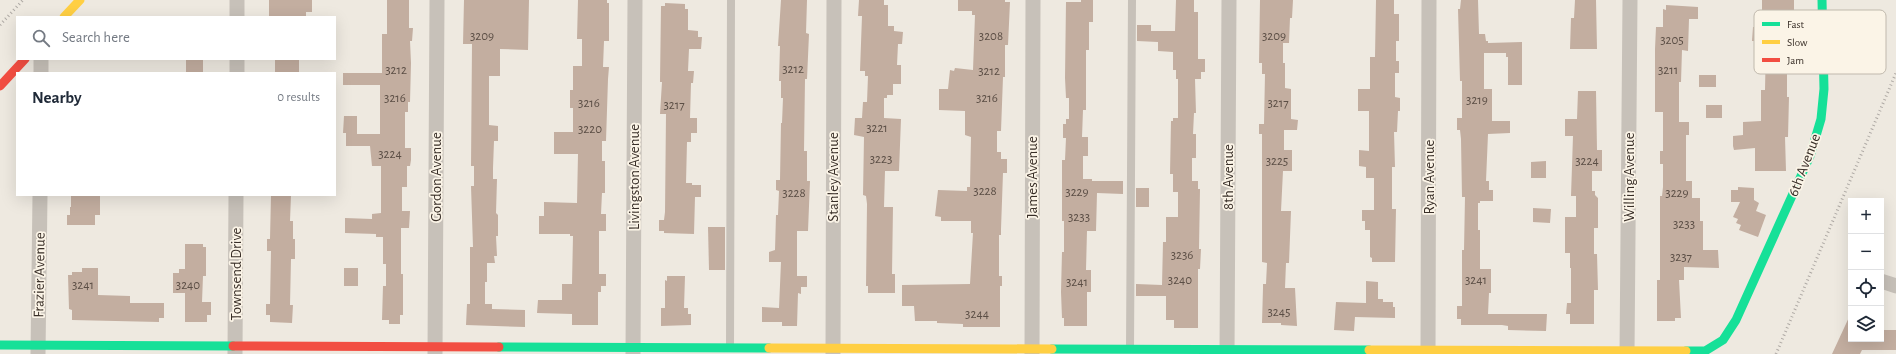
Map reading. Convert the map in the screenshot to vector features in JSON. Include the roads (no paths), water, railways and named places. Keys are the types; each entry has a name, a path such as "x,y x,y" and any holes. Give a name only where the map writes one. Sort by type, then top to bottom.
{"street":[{"path":"65,16 80,0"},
{"path":"237,0 237,16"},
{"name":"Gordon Avenue","path":"435,350 437,0"},
{"name":"Livingston Avenue","path":"634,351 635,0"},
{"name":"Stanley Avenue","path":"833,351 834,0"},
{"name":"James Avenue","path":"1032,351 1033,0"},
{"name":"8th Avenue","path":"1227,352 1229,0"},
{"name":"Ryan Avenue","path":"1428,352 1429,0"},
{"name":"Willing Avenue","path":"1627,352 1630,0"},
{"name":"6th Avenue","path":"1822,0 1822,10"},
{"path":"0,86 24,60"},
{"path":"41,72 42,60"},
{"path":"237,60 237,72"},
{"name":"6th Avenue","path":"0,345 38,349 235,350 634,351 730,348 833,351 1130,352 1704,351 1722,340 1736,320 1810,156 1821,119 1824,89 1824,74"},
{"name":"Frazier Avenue","path":"38,349 40,196"},
{"name":"Townsend Drive","path":"235,350 236,196"},
{"path":"1884,282 1896,286"}],"lane":[{"path":"730,348 731,0"},
{"path":"1130,352 1132,0"}],"railway":[{"path":"0,25 23,0"},
{"path":"1776,354 1896,73"}]}
